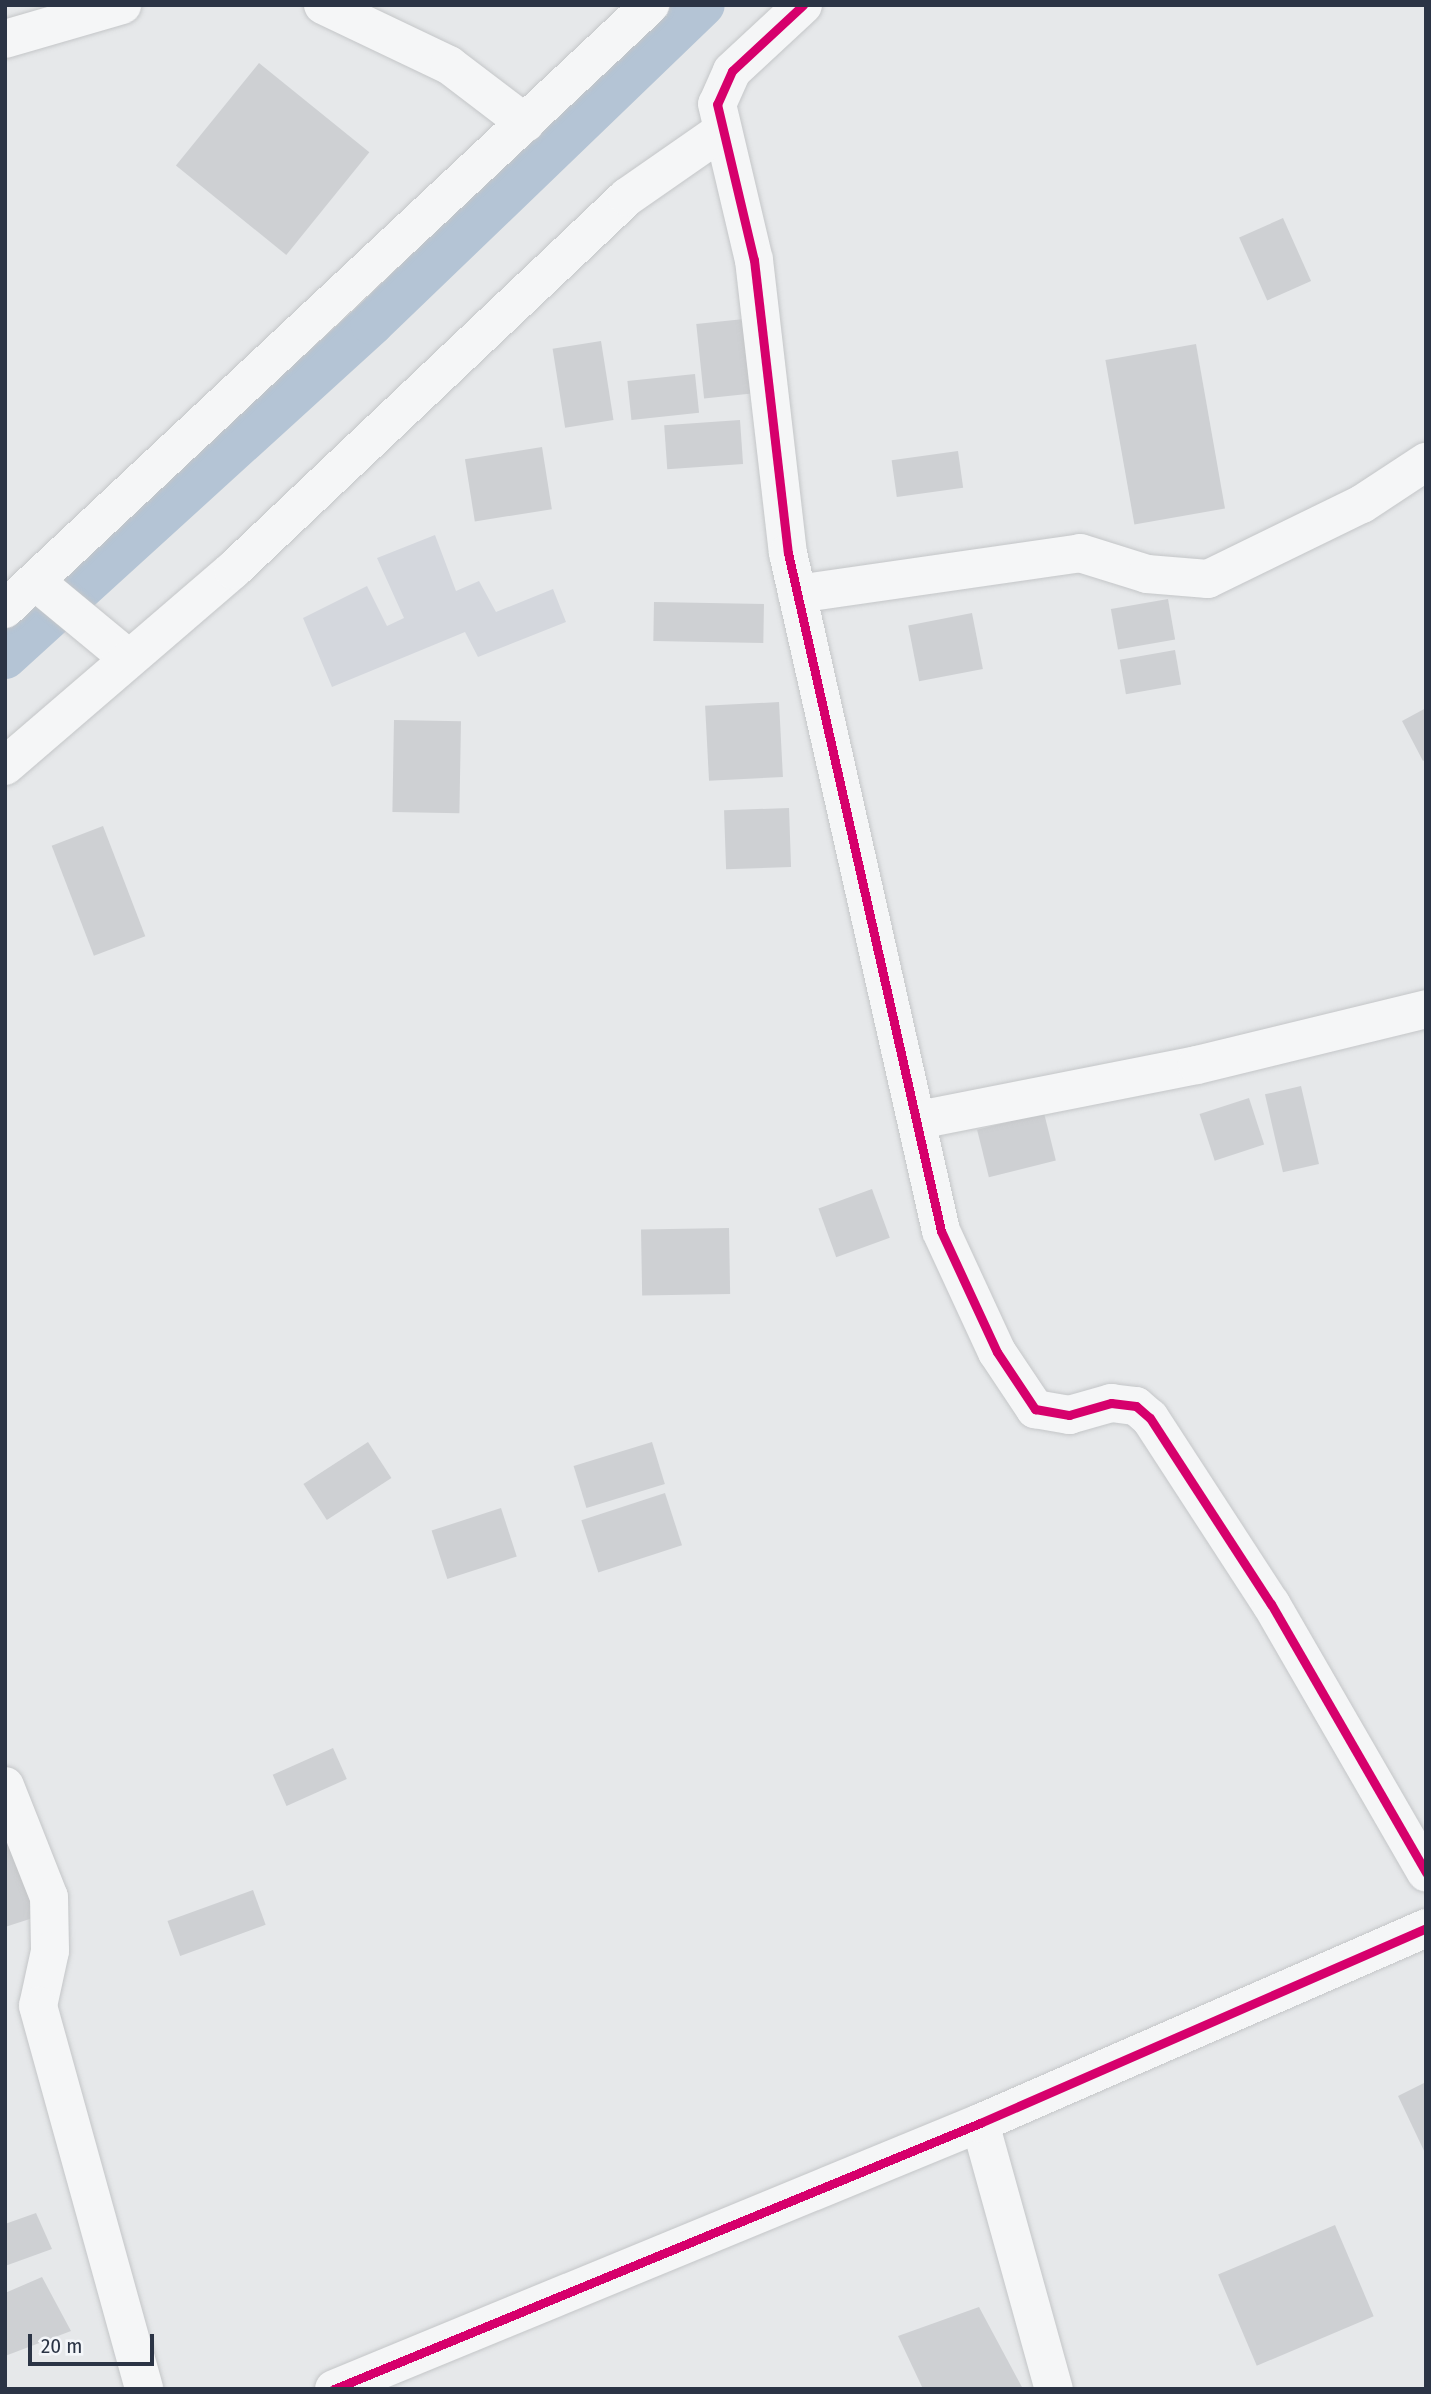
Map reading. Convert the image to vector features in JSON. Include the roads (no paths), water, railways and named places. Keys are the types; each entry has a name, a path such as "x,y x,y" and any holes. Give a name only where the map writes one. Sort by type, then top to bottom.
{"street":[{"path":"5,39 122,5"},
{"path":"323,5 449,65 525,123"},
{"path":"5,609 41,586 650,5"},
{"path":"803,5 721,84 722,131 754,260 797,594 887,1010 919,1120 941,1231 997,1352 1035,1409 1053,1414 1111,1403 1136,1406 1150,1418 1272,1604 1426,1872"},
{"path":"5,766 233,570 627,197 722,131"},
{"path":"797,594 1080,553 1147,574 1208,579 1351,510 1426,462"},
{"path":"41,586 128,658"},
{"path":"919,1120 1197,1065 1426,1009"},
{"path":"5,1786 49,1897 50,1951 38,2006 144,2389"},
{"path":"334,2389 981,2123 1426,1928"},
{"path":"981,2123 1054,2389"}],"waterway":[{"path":"5,657 372,323 703,5"}]}
